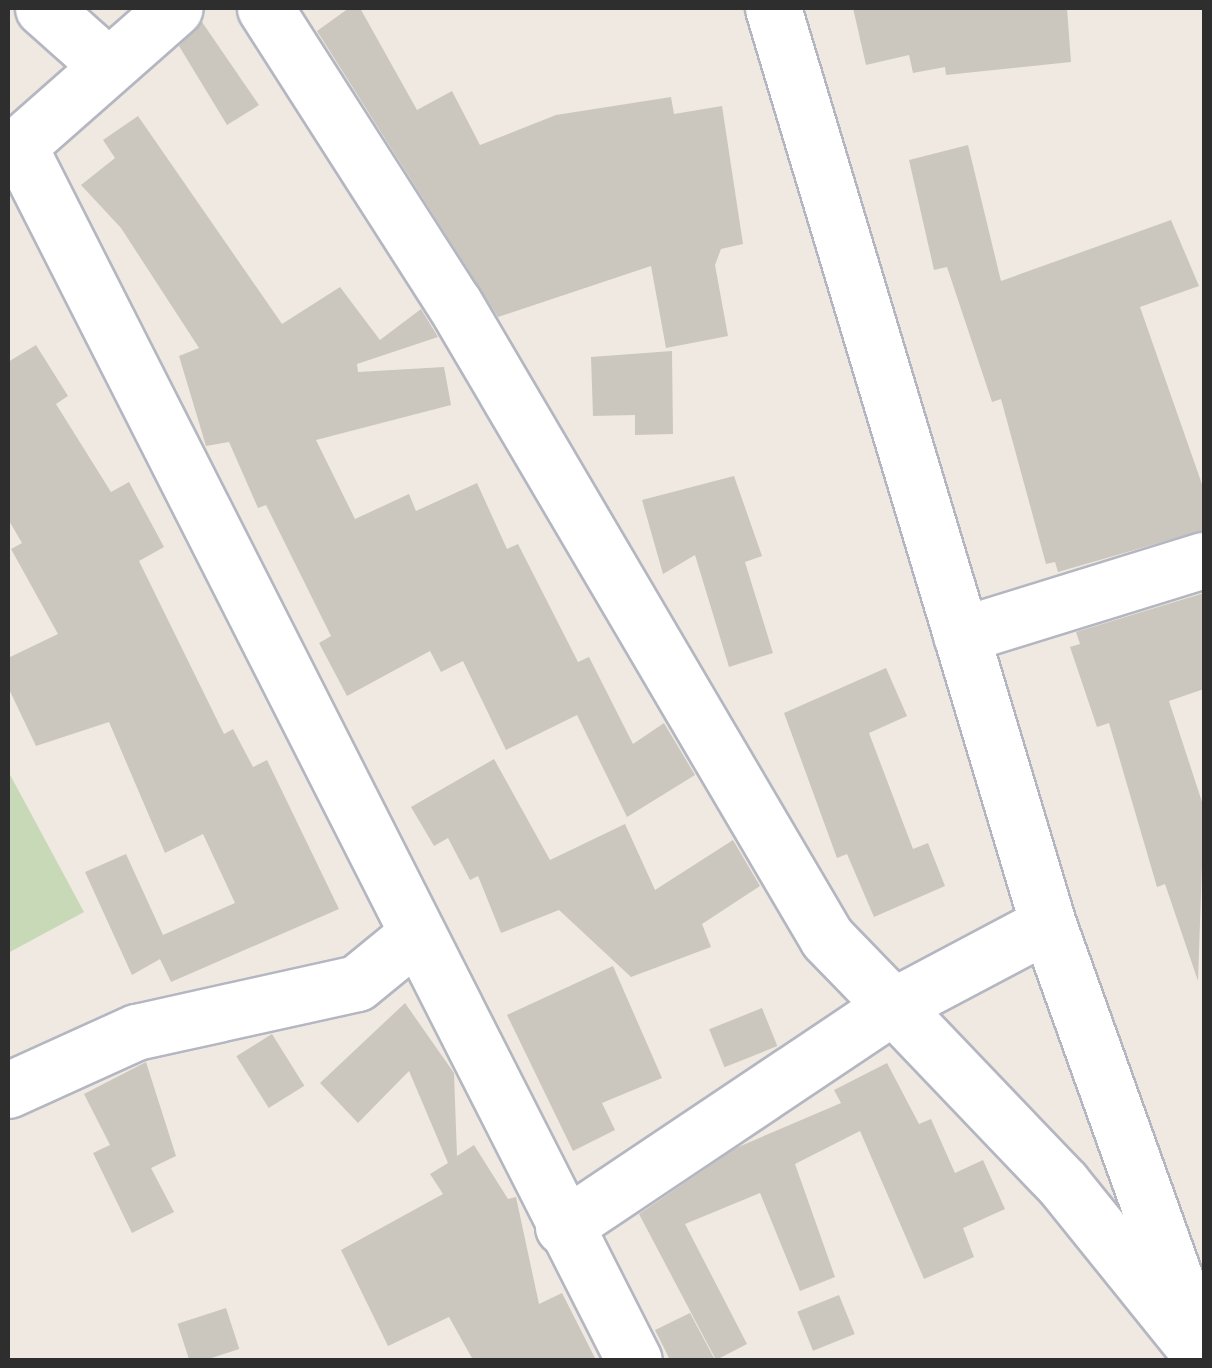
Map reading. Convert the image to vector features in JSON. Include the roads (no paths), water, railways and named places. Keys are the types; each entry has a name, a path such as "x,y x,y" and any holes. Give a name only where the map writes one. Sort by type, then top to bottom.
{"street":[{"path":"43,8 108,66"},
{"path":"175,8 13,150 412,938 634,1360"},
{"path":"266,8 454,304 827,938 1063,1184 1204,1359"},
{"path":"773,8 1048,924 1204,1359"},
{"path":"961,635 1204,560"},
{"path":"563,1227 893,1006 1048,924"},
{"path":"8,1090 136,1032 357,983 412,938"}]}
